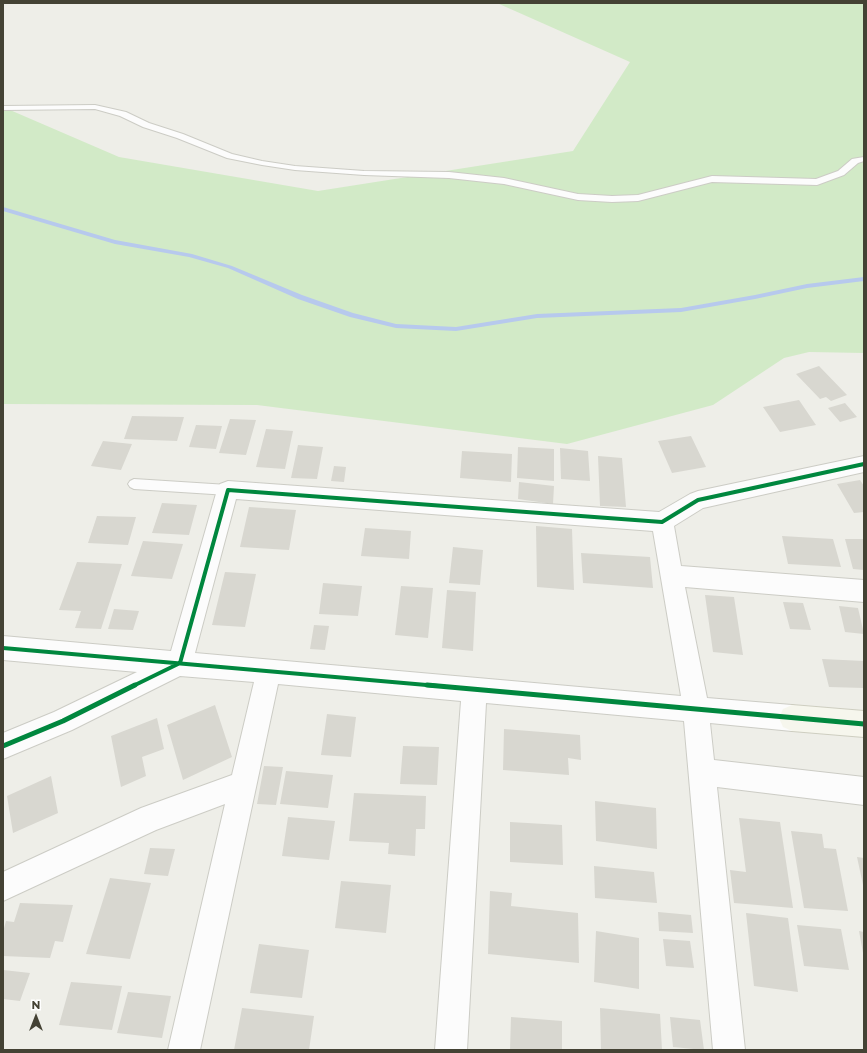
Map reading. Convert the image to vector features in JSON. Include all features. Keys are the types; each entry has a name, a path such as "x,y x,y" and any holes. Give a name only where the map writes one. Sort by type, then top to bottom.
{"street":[{"path":"3,746 63,721 180,663 228,490 662,522 698,500 864,464"},
{"path":"662,522 696,709 729,1050"},
{"path":"672,576 864,591"},
{"path":"3,648 269,670 864,724"},
{"path":"184,1050 269,670"},
{"path":"451,1050 474,689"},
{"path":"702,772 864,791"},
{"path":"3,887 151,818 244,784"}],"lane":[{"path":"3,108 95,107 123,114 146,125 180,136 230,156 295,168 364,173 449,175 504,182 578,197 612,200 638,198 712,179 816,182 840,173 855,161 864,159"},
{"path":"134,484 228,490"}],"green space":[{"path":"497,3 864,3 864,353 809,352 784,358 713,405 567,444 257,405 3,404 3,107 119,157 318,191 573,151 630,62"}],"building":[{"path":"819,366 847,395 831,401 826,397 820,399 796,374"},
{"path":"799,400 816,425 780,432 763,407"},
{"path":"845,403 857,417 840,422 828,408"},
{"path":"132,416 184,417 177,441 124,439"},
{"path":"230,419 256,420 246,455 219,453"},
{"path":"196,425 222,426 216,449 189,447"},
{"path":"266,429 293,431 285,469 256,467"},
{"path":"691,436 706,467 672,473 658,441"},
{"path":"103,441 132,444 121,470 91,466"},
{"path":"298,445 323,447 317,479 291,478"},
{"path":"518,447 554,449 554,481 517,478"},
{"path":"560,448 588,451 590,481 561,479"},
{"path":"462,451 512,454 511,482 460,478"},
{"path":"598,456 622,458 626,507 600,506"},
{"path":"334,466 346,467 344,482 331,481"},
{"path":"860,480 864,486 864,512 854,513 837,484"},
{"path":"519,482 554,486 553,504 518,499"},
{"path":"162,503 197,505 189,535 152,533"},
{"path":"249,507 296,510 289,550 240,547"},
{"path":"97,516 136,517 128,545 88,543"},
{"path":"536,526 572,529 574,590 537,587"},
{"path":"365,528 411,531 409,559 361,556"},
{"path":"782,536 833,539 841,567 788,564"},
{"path":"845,539 864,539 864,570 853,569"},
{"path":"143,541 183,544 172,579 131,576"},
{"path":"453,547 483,550 480,585 449,583"},
{"path":"581,553 650,557 653,588 583,583"},
{"path":"77,562 122,564 101,629 75,628 81,611 59,610"},
{"path":"225,572 256,574 245,627 212,625"},
{"path":"323,583 362,586 358,616 319,614"},
{"path":"401,586 433,588 428,638 395,635"},
{"path":"447,590 476,592 473,651 442,648"},
{"path":"705,595 734,597 743,655 713,652"},
{"path":"783,602 803,603 811,630 790,629"},
{"path":"839,606 858,608 864,634 845,632"},
{"path":"114,609 139,611 133,630 108,629"},
{"path":"314,625 329,626 325,650 310,649"},
{"path":"822,659 864,661 864,688 829,687"},
{"path":"215,705 232,757 183,780 167,725"},
{"path":"327,714 356,717 351,757 321,755"},
{"path":"157,718 164,749 142,757 146,776 121,787 111,736"},
{"path":"504,729 580,735 581,760 568,758 569,775 503,770"},
{"path":"403,746 439,747 437,785 400,784"},
{"path":"264,766 283,767 276,805 257,804"},
{"path":"286,771 333,775 328,808 280,804"},
{"path":"51,776 58,813 13,833 7,796"},
{"path":"354,793 426,796 425,829 416,829 415,856 388,854 389,843 349,841"},
{"path":"595,801 656,808 657,849 596,841"},
{"path":"288,817 335,821 329,860 282,856"},
{"path":"739,818 780,822 793,908 734,903 730,870 746,872"},
{"path":"510,822 562,825 563,865 510,862"},
{"path":"791,831 822,834 824,848 836,849 848,911 804,908"},
{"path":"150,848 175,849 168,876 144,874"},
{"path":"857,857 864,858 864,885 863,885"},
{"path":"594,866 654,872 657,903 595,898"},
{"path":"110,878 151,883 130,959 86,954"},
{"path":"341,881 391,885 386,933 335,928"},
{"path":"490,891 512,893 511,906 578,913 579,963 488,954"},
{"path":"20,903 73,905 63,942 55,941 50,958 3,956 3,932 6,921 14,922"},
{"path":"658,912 691,915 693,933 659,931"},
{"path":"746,913 788,918 798,992 754,986"},
{"path":"797,925 841,929 849,970 804,966"},
{"path":"596,931 639,938 639,989 594,982"},
{"path":"859,931 864,932 864,953 863,953"},
{"path":"663,939 690,941 694,968 666,966"},
{"path":"259,944 309,950 302,998 250,993"},
{"path":"3,970 30,973 20,1001 3,999"},
{"path":"71,982 122,986 112,1030 59,1025"},
{"path":"128,992 171,996 162,1038 117,1033"},
{"path":"242,1008 314,1016 309,1050 234,1050"},
{"path":"600,1008 660,1014 662,1050 601,1050"},
{"path":"511,1017 562,1021 562,1050 510,1050"},
{"path":"670,1017 700,1020 704,1050 673,1047"}],"waterway":[{"path":"3,209 115,242 190,255 230,267 300,297 352,315 396,326 456,329 537,316 681,310 807,286 864,279"}],"cycle path":[{"path":"3,746 63,721 180,663 228,490 662,522 698,500 864,464"},
{"path":"3,648 864,724"}]}
